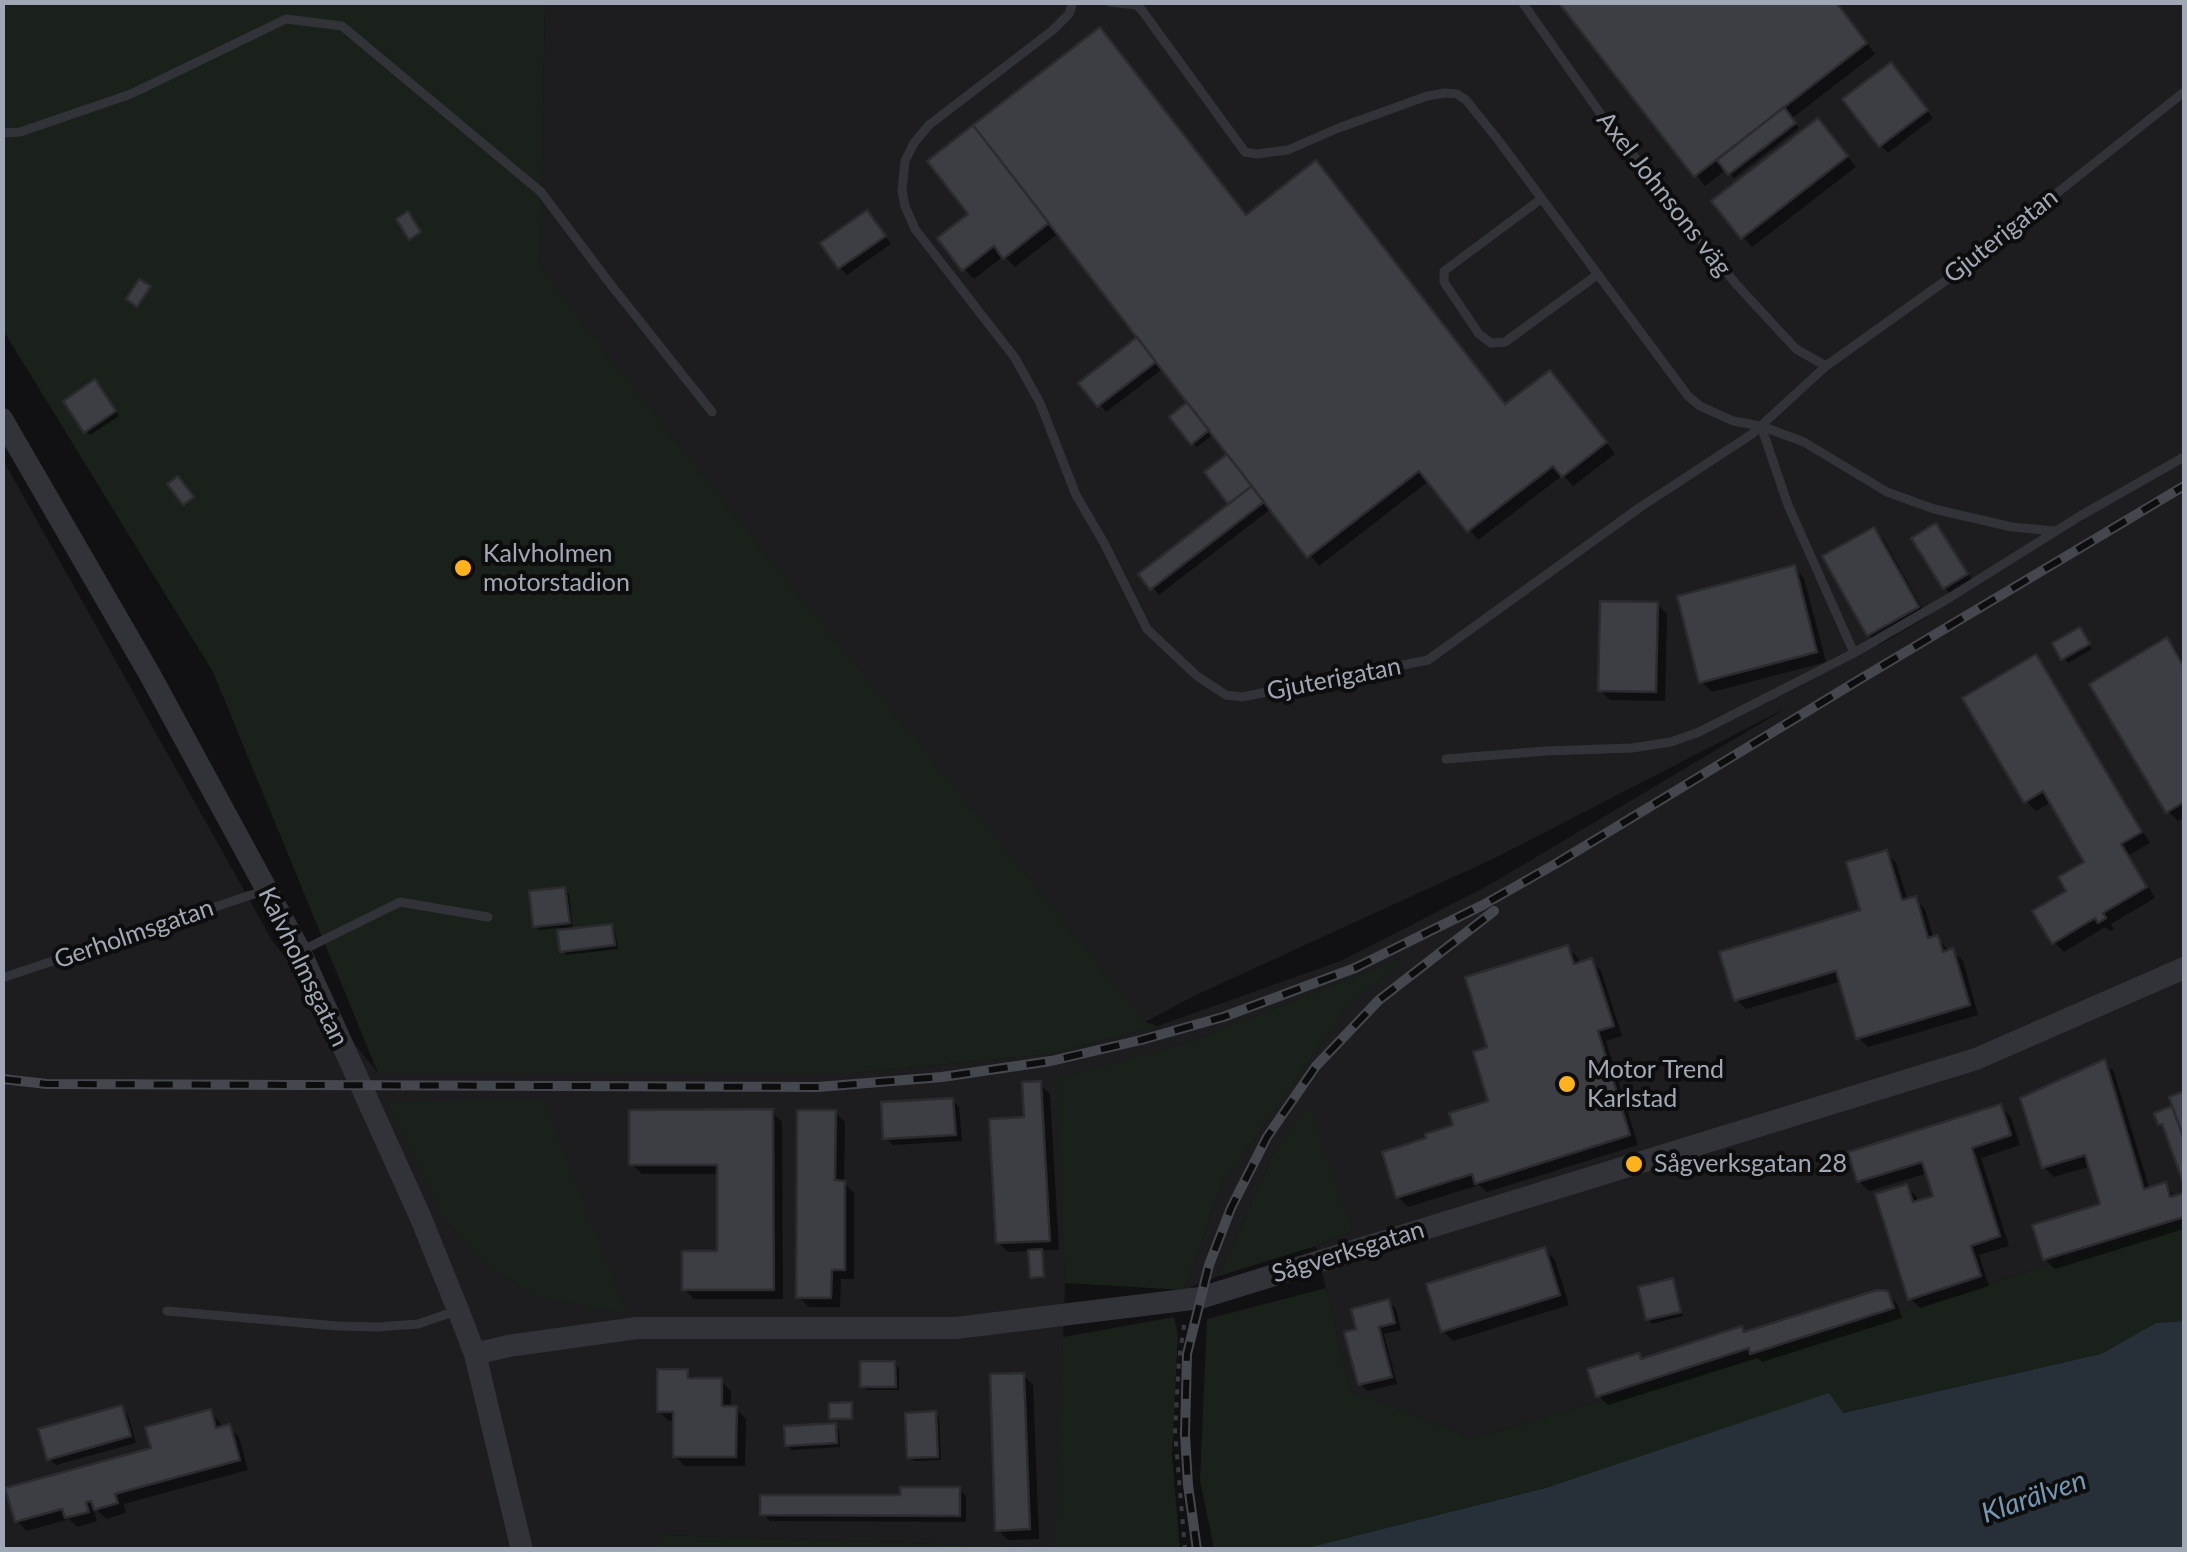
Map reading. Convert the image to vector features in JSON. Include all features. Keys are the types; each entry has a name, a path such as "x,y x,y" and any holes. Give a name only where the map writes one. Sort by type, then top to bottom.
{"street":[{"name":"Kalvholmsgatan","path":"2,419 150,673 300,952 420,1216 475,1354 522,1550"},
{"name":"Sågverksgatan","path":"475,1354 637,1328 956,1328 1188,1300 1976,1060 2184,968"}],"lane":[{"name":"Gjuterigatan","path":"1073,2 1069,14 1053,30 929,125 914,143 905,161 905,206 915,229 1015,358 1040,403 1076,495 1147,628 1197,676 1226,695 1242,697 1428,660 1639,508 1761,426 1826,366 1960,270 2184,92"},
{"path":"1110,2 1141,10 1245,152 1288,150 1427,96 1457,94 1488,128 1688,396 1700,406 1733,421 1761,426 1804,442 1887,492 1934,509 2055,532"},
{"name":"Axel Johnsons väg","path":"1522,2 1605,120 1736,284 1796,348 1826,366"},
{"path":"2,133 20,132 130,94 286,19 342,26 541,192 712,412"},
{"path":"1541,198 1444,271 1444,282 1479,334 1491,342 1505,342 1597,275"},
{"path":"1761,426 1788,505 1854,653"},
{"path":"1446,759 1632,748 1670,742 1728,718 1854,653 2184,457"},
{"name":"Gerholmsgatan","path":"2,978 266,890"},
{"path":"300,952 400,902 488,917"},
{"path":"167,1312 376,1327 418,1324 458,1310"}],"path":[{"path":"1184,1550 1174,1431 1188,1300"}],"shaded area":[{"name":"Kalvholmen motorstadion","path":"3,3 545,3 540,267 693,463 1145,1022 1158,1026 1050,1054 853,1073 378,1073 213,672 3,330"},
{"path":"545,3 2184,3 2184,1223 1735,1363 1473,1438 1350,1391 1316,1246 1352,1231 1272,1157 1219,1276 1184,1290 1221,1186 1350,1003 1406,957 1187,1043 1058,1079 1065,1284 1056,1548 663,1535 662,1550 3,1549 2,458 273,942 378,1073 853,1073 1050,1054 1158,1026 1343,960 1489,885 1790,706 1497,857 1145,1022 693,463 540,267"},
{"path":"1410,955 1350,1003 1221,1186 1184,1290 1065,1283 1057,1079 1187,1043"},
{"path":"543,1099 627,1314 536,1296 482,1261 442,1214 387,1102"},
{"path":"1308,1104 1352,1231 1219,1276 1272,1157"},
{"path":"2184,1223 2184,1321 2156,1323 2101,1354 1842,1413 1303,1549 1214,1549 1200,1480 1207,1319 1326,1288 1350,1391 1473,1438 1735,1363"},
{"path":"1174,1317 1178,1335 1172,1454 1180,1549 662,1549 662,1535 1055,1548 1063,1337"}],"water":[{"name":"Klarälven","path":"2184,1321 2184,1549 1303,1549 1549,1487 1829,1393 1843,1413 2101,1354 2156,1323"}],"building":[{"path":"1558,2 1836,2 1867,43 1694,177"},
{"path":"1100,27 1246,215 1316,160 1505,404 1550,370 1607,442 1562,477 1553,466 1467,532 1419,471 1307,558 973,125"},
{"path":"1891,62 1928,110 1879,147 1842,99"},
{"path":"1784,107 1796,123 1728,175 1717,160"},
{"path":"1818,118 1848,156 1741,239 1711,201"},
{"path":"973,125 1049,223 1003,259 994,246 962,271 937,238 968,214 927,161"},
{"path":"867,210 886,236 838,269 820,243"},
{"path":"408,211 421,232 409,240 396,219"},
{"path":"139,279 151,286 137,307 126,299"},
{"path":"1137,337 1156,362 1097,407 1078,383"},
{"path":"95,379 116,411 84,433 63,401"},
{"path":"1187,402 1209,430 1191,445 1169,417"},
{"path":"1227,454 1252,486 1228,504 1204,472"},
{"path":"178,476 194,497 183,505 167,484"},
{"path":"1252,486 1264,502 1150,590 1138,574"},
{"path":"1936,523 1968,574 1943,589 1911,538"},
{"path":"1874,527 1919,607 1867,636 1822,556"},
{"path":"1795,565 1817,652 1699,683 1677,596"},
{"path":"1600,601 1658,602 1656,692 1598,691"},
{"path":"2080,627 2090,644 2061,660 2052,643"},
{"path":"2167,637 2184,667 2184,802 2166,813 2089,684"},
{"path":"2036,654 2142,832 2121,844 2147,887 2103,913 2106,918 2098,923 2095,918 2052,944 2032,911 2066,891 2058,877 2084,862 2043,791 2024,803 1962,698"},
{"path":"1887,850 1902,900 1916,896 1928,938 1938,935 1943,952 1953,948 1970,1005 1856,1039 1836,971 1734,1001 1719,952 1860,910 1846,862"},
{"path":"565,887 570,923 533,927 529,891"},
{"path":"612,924 615,945 560,952 557,930"},
{"path":"1568,945 1574,964 1592,958 1614,1026 1598,1031 1630,1135 1475,1184 1472,1174 1396,1198 1382,1152 1426,1138 1425,1134 1453,1125 1449,1113 1488,1101 1473,1052 1487,1047 1465,977"},
{"path":"2105,1059 2144,1189 2166,1182 2170,1197 2184,1193 2184,1217 2043,1260 2032,1225 2100,1204 2085,1155 2042,1168 2020,1098"},
{"path":"1041,1081 1050,1241 996,1243 989,1119 1024,1117 1022,1082"},
{"path":"2184,1091 2184,1139 2169,1097"},
{"path":"953,1098 956,1135 883,1139 881,1102"},
{"path":"2001,1104 2011,1135 1972,1148 2000,1236 1971,1246 1981,1276 1908,1300 1875,1194 1907,1184 1913,1202 1933,1196 1922,1162 1857,1182 1848,1152"},
{"path":"2172,1106 2184,1139 2184,1185 2162,1124 2158,1125 2154,1113"},
{"path":"773,1109 774,1290 682,1290 682,1251 717,1251 717,1165 629,1165 629,1110"},
{"path":"797,1110 836,1110 835,1180 845,1181 845,1270 832,1270 831,1298 796,1298"},
{"path":"1545,1247 1560,1295 1441,1332 1426,1284"},
{"path":"1042,1249 1044,1277 1030,1278 1028,1250"},
{"path":"1673,1278 1681,1312 1646,1320 1638,1287"},
{"path":"1877,1290 1888,1291 1894,1308 1750,1354 1749,1348 1596,1397 1587,1369 1639,1353 1641,1359 1742,1326 1744,1332"},
{"path":"1389,1299 1395,1323 1379,1327 1392,1377 1358,1385 1344,1332 1356,1329 1351,1309"},
{"path":"860,1361 895,1361 896,1387 860,1387"},
{"path":"657,1369 688,1369 688,1378 722,1378 722,1406 737,1406 736,1457 673,1457 673,1412 657,1412"},
{"path":"1024,1373 1030,1529 995,1531 990,1374"},
{"path":"852,1402 852,1419 829,1419 829,1403"},
{"path":"122,1405 131,1436 47,1460 38,1429"},
{"path":"211,1409 216,1428 230,1424 240,1460 115,1494 118,1503 94,1510 91,1501 86,1502 89,1512 65,1518 62,1509 15,1522 5,1488 151,1448 145,1427"},
{"path":"936,1411 938,1457 907,1458 905,1413"},
{"path":"836,1423 837,1443 785,1446 784,1426"},
{"path":"900,1487 960,1487 960,1516 760,1515 760,1495 900,1495"}],"railway":[{"path":"2,1079 47,1084 818,1087 942,1077 1051,1061 1141,1040 1223,1017 1355,968 1483,905 2184,486"},
{"path":"1197,1550 1185,1434 1187,1354 1209,1265 1231,1208 1267,1137 1316,1066 1379,1000 1494,911"}],"place":[{"name":"Kalvholmen motorstadion","path":"463,568"},
{"name":"Motor Trend Karlstad","path":"1567,1084"},
{"name":"Sågverksgatan 28","path":"1634,1164"}]}
